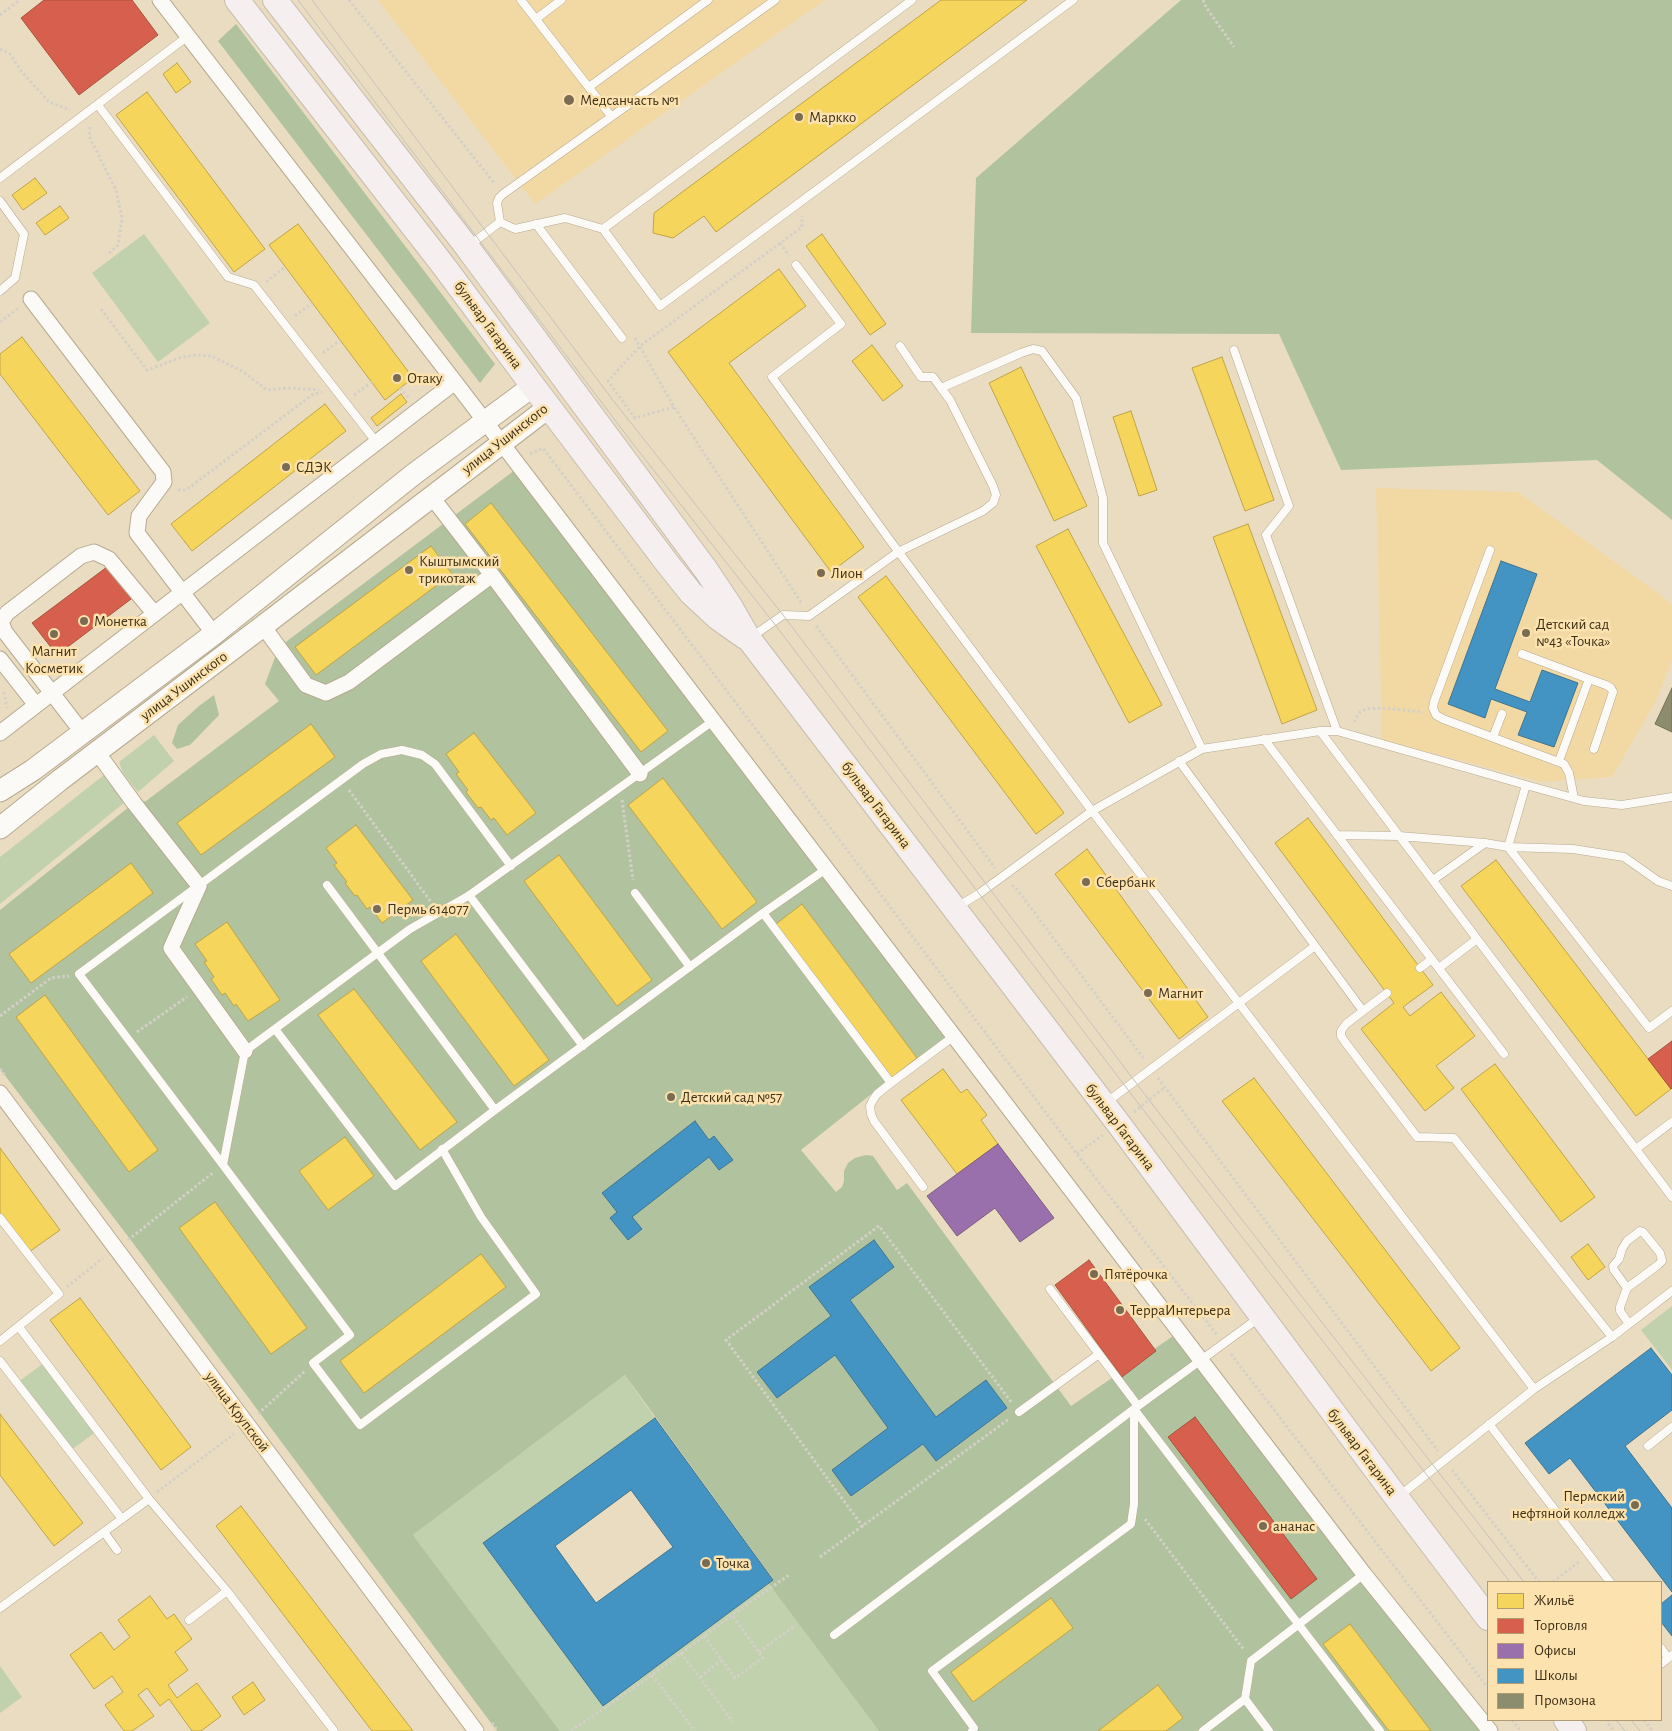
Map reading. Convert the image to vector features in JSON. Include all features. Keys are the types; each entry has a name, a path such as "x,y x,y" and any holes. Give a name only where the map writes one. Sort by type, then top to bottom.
{"main road":[{"name":"бульвар Гагарина","path":"237,0 443,265 667,563 685,585 718,618 749,639"},
{"name":"бульвар Гагарина","path":"275,0 467,247 706,570 749,639 1103,1104 1487,1617"},
{"path":"443,265 467,247"},
{"name":"улица Ушинского","path":"0,791 33,770 214,634 414,474 484,421 533,386 565,380"},
{"name":"улица Ушинского","path":"0,828 548,407 565,380"},
{"path":"214,634 228,652"},
{"path":"82,732 97,752"}],"street":[{"path":"160,0 455,382 1364,1574 1490,1731"},
{"path":"31,299 163,472 164,482 139,516 137,533 214,634"},
{"path":"0,733 455,382"},
{"path":"431,496 640,774"},
{"path":"82,732 5,632 1,622 7,614 81,556 94,552 109,559 154,613"},
{"path":"263,626 306,684 326,693 349,682 492,575"},
{"path":"0,659 36,705"},
{"path":"97,752 199,886 171,948 245,1051"},
{"name":"улица Крупской","path":"0,1093 476,1731"}],"lane":[{"path":"521,0 611,116"},
{"path":"536,19 561,0"},
{"path":"589,87 708,0"},
{"path":"500,222 497,203 503,194 775,0"},
{"path":"603,229 912,0"},
{"path":"500,222 515,229 565,218 603,229 660,306 1073,0"},
{"path":"0,178 98,106 188,36"},
{"path":"98,106 228,277 254,285 377,442"},
{"path":"0,200 24,234 15,278 0,290"},
{"path":"467,247 500,222"},
{"path":"536,224 622,338"},
{"path":"796,265 841,324 772,377 898,552 1092,811 1534,1389"},
{"path":"749,639 783,615 809,616 898,552 983,511 993,503 996,495 993,486 950,400 933,377 921,377 900,346"},
{"path":"941,388 1021,352 1033,349 1042,351 1049,360 1076,398 1103,498 1103,543 1202,748"},
{"path":"1234,350 1289,506 1266,535 1337,731"},
{"path":"1490,550 1433,708 1436,715 1443,719 1559,761 1568,768 1574,798"},
{"path":"1522,654 1611,688 1613,692 1594,749"},
{"path":"1559,761 1589,678"},
{"path":"1493,737 1502,714"},
{"path":"222,1164 245,1051 410,929 469,895 714,721"},
{"path":"1320,731 1672,1197"},
{"path":"955,908 1002,877 1092,811 1202,748 1320,731 1337,731 1584,801 1622,805 1672,797"},
{"path":"1264,739 1504,1054"},
{"path":"442,1149 481,1217 536,1294 360,1425 313,1363 350,1335 79,974 363,764 381,754 402,750 422,755 434,764 511,866"},
{"path":"1179,761 1363,1012"},
{"path":"1508,847 1526,784"},
{"path":"1337,835 1400,836 1485,843 1508,847 1573,849 1624,857 1658,881 1672,886"},
{"path":"1433,880 1485,843"},
{"path":"1508,847 1649,1028 1672,1011"},
{"path":"275,1029 396,1186 494,1110 826,869"},
{"path":"327,885 494,1110"},
{"path":"635,894 690,967"},
{"path":"469,895 583,1046"},
{"path":"763,913 891,1083"},
{"path":"1439,968 1477,939"},
{"path":"1103,1104 1315,946"},
{"path":"1420,968 1432,959"},
{"path":"1387,993 1346,1024 1341,1036 1417,1137 1454,1138 1612,1337"},
{"path":"923,1187 874,1121 870,1106 877,1094 954,1036"},
{"path":"1636,1149 1672,1122"},
{"path":"0,1218 59,1294 0,1341"},
{"path":"1627,1288 1613,1266 1619,1259 1624,1245 1640,1231 1643,1232 1660,1253 1662,1260 1627,1288 1620,1311 1629,1324"},
{"path":"1050,1289 1298,1625 1380,1731"},
{"path":"1397,1498 1534,1389 1612,1337 1672,1291"},
{"path":"834,1635 1261,1316"},
{"path":"19,1327 149,1499 227,1592 334,1731"},
{"path":"1019,1412 1099,1354"},
{"path":"0,1361 122,1519"},
{"path":"972,1731 974,1728 932,1671 1131,1524 1134,1504 1136,1408"},
{"path":"1489,1424 1609,1581"},
{"path":"1648,1446 1671,1431"},
{"path":"0,1608 149,1499"},
{"path":"104,1532 117,1550"},
{"path":"1203,1731 1245,1699 1252,1661 1364,1574"},
{"path":"189,1620 227,1592"},
{"path":"1245,1699 1269,1731"}],"path":[{"path":"0,16 20,0"},
{"path":"349,0 503,194"},
{"path":"1203,0 1234,47"},
{"path":"0,49 10,54 22,72 49,102 73,111 98,106"},
{"path":"98,106 89,130 89,136 116,190 122,219 118,246 107,255"},
{"path":"674,407 635,418 608,381 640,346 802,227 803,200"},
{"path":"257,289 285,267"},
{"path":"0,322 31,299"},
{"path":"285,324 312,303"},
{"path":"102,309 147,370 182,357 210,356 242,371 267,390 288,388 330,390 312,394 186,490 168,490 154,497"},
{"path":"313,361 340,340"},
{"path":"640,346 674,407 809,616 1002,877 1016,888 1444,1460 1538,1581"},
{"path":"345,402 372,382"},
{"path":"543,448 1078,1154 1487,1687"},
{"path":"3,689 7,717"},
{"path":"1350,735 1355,718 1360,712 1381,708 1421,713 1433,708"},
{"path":"342,780 438,913"},
{"path":"620,787 635,894"},
{"path":"0,1016 51,978 79,974"},
{"path":"128,1038 200,988"},
{"path":"59,1294 222,1164"},
{"path":"820,1557 863,1527 1019,1412 879,1226 726,1340 863,1527"},
{"path":"149,1499 260,1413 313,1363"},
{"path":"1134,1504 1252,1661"},
{"path":"1554,1581 1589,1555"},
{"path":"570,1731 652,1675 789,1575"},
{"path":"704,1636 735,1678 763,1658 732,1615"},
{"path":"759,1652 796,1625"},
{"path":"681,1653 733,1722"},
{"path":"700,1677 722,1660"},
{"path":"652,1675 695,1731"},
{"path":"1513,1721 1521,1731"},
{"path":"1608,1721 1614,1731"},
{"path":"1645,1721 1653,1731"}],"shaded area":[{"name":"Медсанчасть №1","path":"378,0 825,0 535,204"},
{"name":"Детский сад №43 «Точка»","path":"1376,488 1518,492 1663,597 1672,606 1672,659 1657,699 1612,777 1542,782 1382,740"}],"green space":[{"path":"1181,0 1672,0 1672,520 1597,460 1341,470 1279,334 971,333 976,178"},
{"path":"236,24 495,364 480,383 218,41"},
{"path":"144,234 210,323 158,362 92,273"},
{"path":"519,467 952,1034 889,1080 801,1150 836,1192 842,1187 844,1171 848,1163 855,1158 866,1155 873,1156 897,1190 907,1183 1071,1406 1179,1332 1490,1731 879,1731 768,1583 773,1579 625,1375 413,1535 560,1731 497,1731 130,1239 0,1069 0,910 134,803 146,801 279,701 265,684 279,647"},
{"path":"214,695 219,715 190,745 177,749 172,743 178,725"},
{"path":"154,735 174,761 138,792 123,773 119,762"},
{"path":"104,775 113,783 125,802 0,904 0,857"},
{"path":"1672,1306 1672,1370 1641,1330"},
{"path":"45,1362 97,1431 70,1451 17,1383"},
{"path":"625,1375 655,1418 483,1544 603,1705 768,1583 879,1731 560,1731 413,1535"},
{"path":"0,1666 22,1697 0,1713"}],"building: Жильё":[{"path":"941,0 1027,0 716,232 704,216 673,238 653,233 654,213"},
{"path":"177,63 191,82 176,93 163,74"},
{"path":"147,92 265,249 234,272 116,115"},
{"path":"35,178 47,193 23,210 12,195"},
{"path":"60,206 69,218 45,235 36,223"},
{"path":"298,224 413,378 385,400 269,245"},
{"path":"822,234 886,324 870,335 806,246"},
{"path":"779,269 806,306 729,363 864,547 831,572 668,352"},
{"path":"22,337 140,491 108,515 0,374 0,354"},
{"path":"872,345 903,386 883,401 852,361"},
{"path":"1222,357 1274,500 1245,511 1192,368"},
{"path":"1021,367 1087,506 1054,521 989,383"},
{"path":"401,394 407,402 377,426 371,418"},
{"path":"325,404 346,431 192,551 171,524"},
{"path":"1131,411 1157,490 1139,496 1113,417"},
{"path":"491,503 668,731 641,752 465,524"},
{"path":"1248,524 1317,710 1282,724 1213,537"},
{"path":"1068,529 1162,705 1129,723 1036,546"},
{"path":"431,546 452,574 316,675 295,647"},
{"path":"886,576 1064,813 1036,834 858,597"},
{"path":"311,724 335,757 201,855 177,823"},
{"path":"474,733 536,813 507,835 494,818 491,820 481,807 478,808 466,792 468,790 456,774 459,772 446,754"},
{"path":"663,778 757,902 722,929 628,805"},
{"path":"1308,818 1433,985 1403,1007 1410,1016 1441,992 1475,1036 1436,1066 1454,1088 1425,1111 1361,1029 1394,1003 1275,843"},
{"path":"356,825 413,900 382,923 370,907 367,909 345,883 347,882 334,865 337,863 326,848"},
{"path":"1087,849 1208,1017 1179,1039 1055,874"},
{"path":"559,855 652,980 617,1006 524,881"},
{"path":"1496,860 1671,1089 1636,1116 1461,886"},
{"path":"131,863 153,893 31,983 9,954"},
{"path":"802,904 917,1058 891,1078 776,924"},
{"path":"227,922 280,1000 248,1021 236,1004 234,1006 225,993 222,995 211,979 214,977 204,962 207,961 195,944"},
{"path":"456,934 549,1060 514,1086 421,961"},
{"path":"354,989 457,1122 420,1150 318,1015"},
{"path":"45,995 158,1150 129,1172 16,1017"},
{"path":"1495,1064 1595,1197 1561,1222 1461,1089"},
{"path":"943,1069 961,1093 967,1089 987,1115 981,1120 998,1144 957,1174 901,1100"},
{"path":"1254,1078 1460,1348 1431,1371 1222,1101"},
{"path":"345,1137 374,1176 328,1210 299,1171"},
{"path":"0,1148 60,1230 29,1252 0,1213"},
{"path":"215,1202 307,1328 271,1354 179,1228"},
{"path":"1588,1244 1605,1267 1588,1280 1571,1257"},
{"path":"481,1254 506,1287 364,1393 340,1361"},
{"path":"80,1298 191,1447 161,1470 50,1320"},
{"path":"0,1414 83,1523 54,1546 0,1475"},
{"path":"241,1506 413,1731 372,1731 216,1526"},
{"path":"150,1596 167,1619 174,1614 192,1639 175,1652 188,1670 168,1685 177,1698 197,1683 221,1716 201,1731 192,1731 169,1699 160,1706 147,1688 138,1695 154,1716 132,1731 124,1731 105,1705 123,1692 112,1676 94,1689 70,1655 101,1632 114,1650 130,1637 118,1620"},
{"path":"1051,1598 1073,1628 973,1702 951,1672"},
{"path":"1350,1624 1431,1731 1389,1731 1323,1644"},
{"path":"253,1682 265,1700 244,1715 232,1697"},
{"path":"1158,1685 1183,1718 1166,1731 1098,1731"}],"building: Торговля":[{"path":"44,0 132,0 158,35 79,95 21,18"},
{"path":"111,564 135,596 57,655 32,623"},
{"path":"1672,1041 1672,1088 1671,1089 1648,1059"},
{"path":"1089,1260 1156,1351 1122,1377 1055,1285"},
{"path":"1195,1417 1317,1579 1291,1599 1168,1437"}],"building: Офисы":[{"path":"998,1144 1054,1218 1020,1242 995,1208 957,1236 927,1196"}],"building: Школы":[{"path":"1501,561 1537,574 1495,689 1530,702 1542,670 1578,683 1554,747 1518,735 1527,712 1491,699 1485,718 1448,704"},
{"path":"695,1121 709,1140 714,1136 733,1160 719,1170 709,1157 632,1217 642,1229 628,1240 610,1218 617,1212 602,1193"},
{"path":"874,1240 894,1267 850,1300 936,1417 986,1380 1007,1408 936,1461 923,1444 851,1496 832,1470 888,1428 835,1355 777,1398 757,1372 831,1316 809,1287"},
{"path":"1651,1348 1672,1375 1672,1410 1625,1446 1672,1508 1672,1592 1570,1458 1549,1474 1525,1443"},
{"name":"Точка","path":"655,1418 773,1580 603,1706 483,1543","holes":["631,1490 673,1547 596,1603 555,1546"]},
{"path":"1672,1595 1672,1636 1662,1623 1662,1603"}],"building: Промзона":[{"path":"1672,688 1672,732 1655,724"}],"tram line":[{"path":"298,0 630,440 773,622 1141,1107 1509,1581"},
{"path":"312,0 612,399 783,615 1149,1100 1523,1581"},
{"path":"1617,1721 1625,1731"},
{"path":"1632,1721 1640,1731"}],"place":[{"name":"Медсанчасть №1","path":"569,100"},
{"name":"Маркко","path":"799,117"},
{"name":"Отаку","path":"397,378"},
{"name":"СДЭК","path":"286,467"},
{"name":"Кыштымский трикотаж","path":"409,570"},
{"name":"Лион","path":"821,573"},
{"name":"Монетка","path":"84,621"},
{"name":"Детский сад №43 «Точка»","path":"1526,633"},
{"name":"Магнит Косметик","path":"54,634"},
{"name":"Сбербанк","path":"1086,882"},
{"name":"Пермь 614077","path":"377,909"},
{"name":"Магнит","path":"1148,993"},
{"name":"Детский сад №57","path":"671,1097"},
{"name":"Пятёрочка","path":"1094,1274"},
{"name":"ТерраИнтерьера","path":"1120,1310"},
{"name":"Пермский нефтяной колледж","path":"1635,1505"},
{"name":"ананас","path":"1263,1526"},
{"name":"Точка","path":"706,1563"}]}
